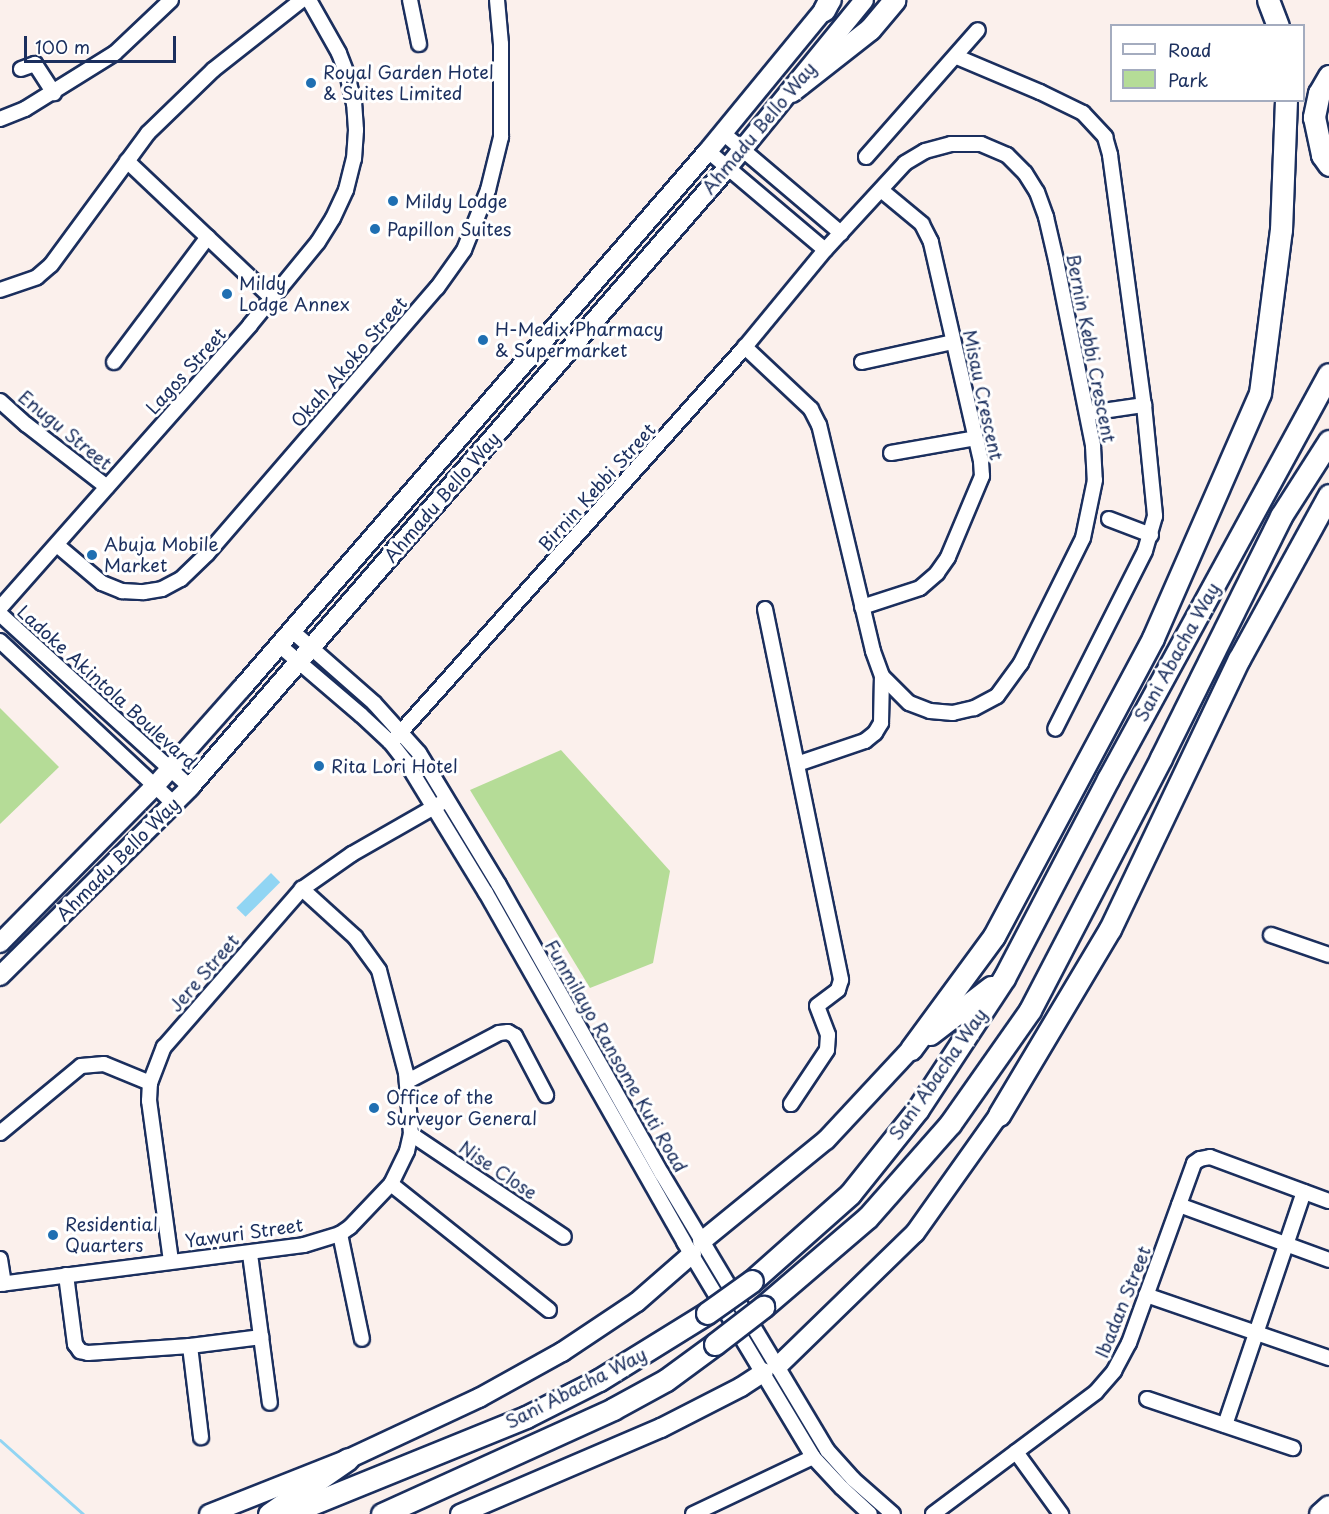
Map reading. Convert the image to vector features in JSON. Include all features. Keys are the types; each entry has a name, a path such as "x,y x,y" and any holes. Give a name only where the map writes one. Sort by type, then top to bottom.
{"highway":[{"path":"791,91 870,29 894,0"},
{"path":"1268,0 1277,24"},
{"path":"1329,76 1319,93 1314,117 1322,154 1329,165"},
{"path":"911,1049 994,936 1153,638 1260,393 1281,230 1286,102"},
{"name":"Sani Abacha Way","path":"286,1514 526,1417 599,1380 707,1313 752,1281 850,1194 918,1110 1004,978 1108,779 1329,374"},
{"name":"Sani Abacha Way","path":"382,1514 613,1409 666,1380 763,1307 868,1217 950,1125 1030,1010 1161,758 1281,516 1329,441"},
{"path":"999,1115 1110,929 1239,659 1329,495"},
{"path":"1108,779 1153,638"},
{"path":"1161,758 1239,659"},
{"path":"911,1049 1004,978"},
{"path":"999,1115 1030,1010"},
{"path":"269,1514 348,1459"}],"main road":[{"name":"Ahmadu Bello Way","path":"0,976 190,787 728,167 864,0"},
{"name":"Ahmadu Bello Way","path":"0,943 170,770 708,151 828,3"},
{"name":"Sani Abacha Way","path":"209,1514 348,1459 478,1398 562,1352 637,1302 697,1247 826,1140 911,1049"},
{"path":"460,1514 661,1428 771,1369 915,1233 999,1115"},
{"path":"1319,1514 1329,1505"}],"street":[{"path":"0,119 25,109 54,93 115,53 171,0"},
{"path":"0,290 37,277 51,265 148,133 213,70 302,0"},
{"name":"Lagos Street","path":"0,608 272,298 318,242 333,218 346,190 354,159 356,130 348,74 309,0"},
{"path":"410,0 419,44"},
{"name":"Okah Akoko Street","path":"57,545 102,583 122,591 144,592 162,589 181,579 207,554 437,288 464,250 488,190 501,137 501,44 497,0"},
{"path":"866,157 957,57 978,30"},
{"path":"957,57 1083,113 1104,137 1110,155 1144,405 1155,516 1151,535 1055,729"},
{"path":"21,69 35,64 54,93"},
{"path":"723,133 841,233"},
{"name":"Bernin Kebbi Crescent","path":"745,347 811,409 819,425 873,651 882,676 909,703 930,711 953,713 974,708 997,696 1010,681 1068,570 1090,514 1095,480 1089,413 1046,217 1037,192 1025,173 1006,155 981,144 951,144 925,151 905,164 825,250"},
{"path":"708,151 825,250"},
{"path":"127,161 272,298"},
{"name":"Misau Crescent","path":"862,607 920,588 937,573 948,557 982,476 976,438 926,233 922,224 881,190"},
{"path":"114,362 208,237"},
{"name":"Birnin Kebbi Street","path":"391,743 403,733 745,347 825,250"},
{"path":"862,362 882,355 953,342"},
{"name":"Enugu Street","path":"0,401 27,426 107,487"},
{"path":"1089,413 1144,405"},
{"path":"891,453 976,438"},
{"path":"1108,519 1151,535"},
{"path":"765,609 841,980 838,990 817,1006 828,1035 827,1050 791,1104"},
{"name":"Ladoke Akintola Boulevard","path":"0,614 190,787"},
{"name":"Funmilayo Ransome Kuti Road","path":"291,630 374,703 403,733 448,798 697,1247"},
{"name":"Ladoke Akintola Boulevard","path":"0,641 174,804"},
{"name":"Funmilayo Ransome Kuti Road","path":"279,645 391,743 435,806 771,1369 827,1450 853,1479 892,1514"},
{"path":"797,764 865,741 875,733 880,723 882,676"},
{"name":"Jere Street","path":"171,1261 149,1101 150,1083 164,1047 302,889 352,854 448,798"},
{"name":"Yawuri Street","path":"2,1284 171,1261 250,1254 304,1245 340,1234 367,1212 391,1184 407,1151 411,1134 408,1081 379,970 355,937 302,889"},
{"path":"1271,935 1329,955"},
{"path":"408,1081 500,1033 508,1032 515,1036 546,1095"},
{"path":"0,1133 81,1066 104,1064 150,1083"},
{"name":"Nise Close","path":"411,1134 564,1237"},
{"name":"Ibadan Street","path":"933,1514 1096,1392 1114,1371 1129,1343 1194,1163 1210,1157 1329,1201"},
{"path":"391,1184 549,1310"},
{"path":"1225,1425 1304,1192"},
{"path":"1179,1205 1329,1260"},
{"path":"340,1234 362,1339"},
{"path":"250,1254 270,1403"},
{"path":"0,1259 2,1284"},
{"path":"66,1275 75,1344 80,1351 88,1353 190,1346 261,1337"},
{"path":"1146,1295 1329,1358"},
{"path":"190,1346 201,1437"},
{"name":"Funmilayo Ransome Kuti Road","path":"771,1369 813,1457 870,1514"},
{"path":"1147,1399 1293,1448"},
{"path":"1016,1452 1061,1514"},
{"path":"693,1514 813,1457"}],"green space":[{"path":"0,708 59,767 0,824"},
{"path":"561,750 670,871 653,963 590,988 470,790"}],"water":[{"path":"271,873 280,882 246,917 236,908"}],"waterway":[{"path":"0,1440 83,1514"}],"place":[{"name":"Royal Garden Hotel & Suites Limited","path":"311,83"},
{"name":"Mildy Lodge","path":"393,201"},
{"name":"Papillon Suites","path":"375,229"},
{"name":"Mildy Lodge Annex","path":"227,294"},
{"name":"H-Medix Pharmacy & Supermarket","path":"483,340"},
{"name":"Abuja Mobile Market","path":"92,555"},
{"name":"Rita Lori Hotel","path":"319,766"},
{"name":"Office of the Surveyor General","path":"374,1108"},
{"name":"Residential Quarters","path":"53,1235"}]}
